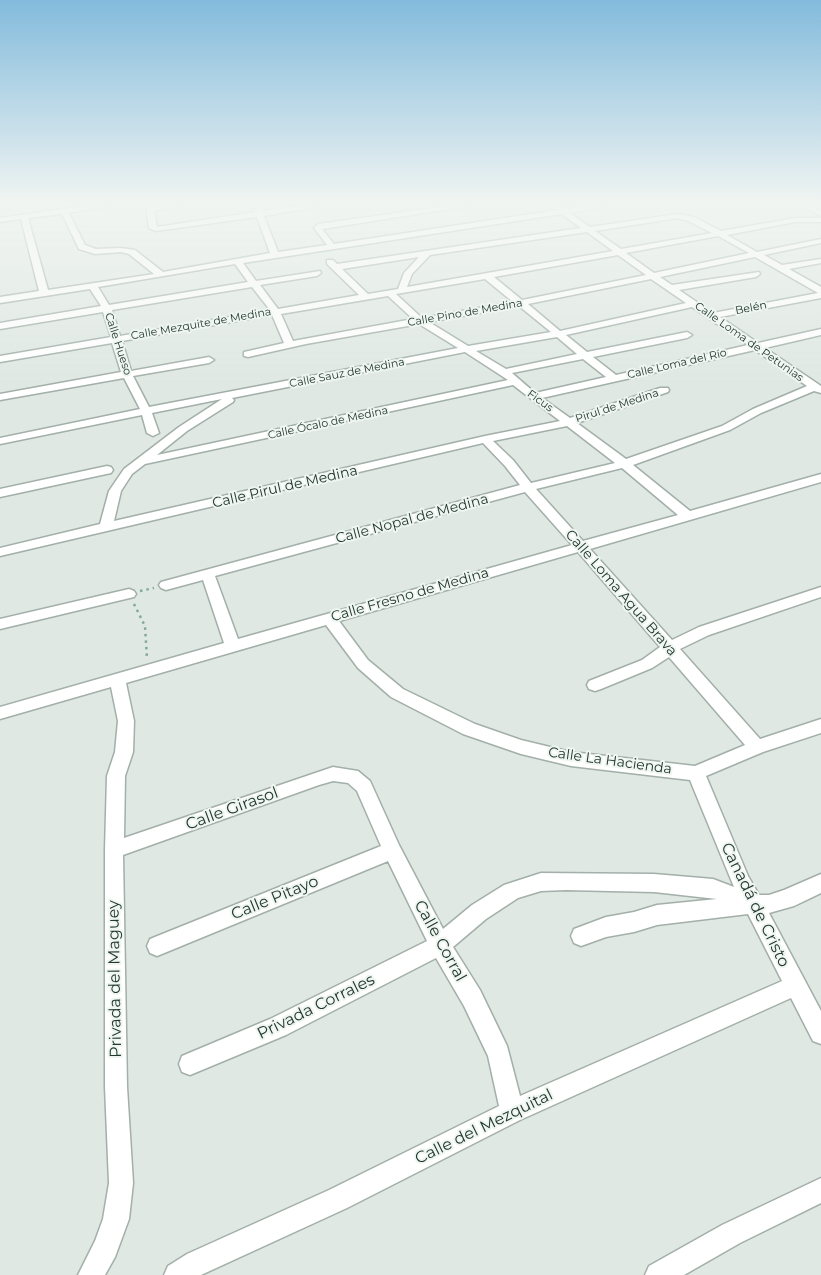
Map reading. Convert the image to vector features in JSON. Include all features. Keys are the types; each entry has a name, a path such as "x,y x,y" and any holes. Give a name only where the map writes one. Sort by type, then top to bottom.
{"street":[{"path":"37,264 44,292"},
{"path":"148,264 161,275"},
{"path":"0,300 218,264"},
{"path":"240,264 275,311 290,345"},
{"path":"332,264 365,296"},
{"path":"335,267 341,264"},
{"path":"402,289 408,273 409,264"},
{"name":"Calle Mezquite de Medina","path":"0,359 551,264"},
{"name":"Calle Loma de Petunias","path":"637,264 818,388"},
{"name":"Calle Pino de Medina","path":"248,354 306,341 521,303 710,264"},
{"path":"775,264 821,291"},
{"path":"781,268 801,264"},
{"path":"0,326 318,273"},
{"path":"672,288 756,274"},
{"path":"487,276 613,378"},
{"name":"Calle Hueso","path":"92,285 107,309 127,374 146,411 153,433"},
{"name":"Ficus","path":"389,292 419,320 504,372 533,397 624,464 687,515"},
{"name":"Belén","path":"711,316 821,295"},
{"name":"Calle Sauz de Medina","path":"0,441 146,411 558,334 694,304"},
{"name":"Calle Loma del Río","path":"533,397 821,332"},
{"path":"504,372 687,336"},
{"path":"0,397 209,360"},
{"name":"Calle Ócalo de Medina","path":"140,462 515,382"},
{"name":"Calle Nopal de Medina","path":"166,586 528,487 624,464 726,428 757,411 818,388"},
{"name":"Pirul de Medina","path":"569,422 664,390"},
{"path":"106,528 115,491 128,472 200,416 246,392"},
{"name":"Calle Pirul de Medina","path":"0,552 484,439 569,422"},
{"name":"Calle Loma Agua Brava","path":"484,439 510,463 528,487 757,747"},
{"path":"0,493 107,470"},
{"name":"Calle Fresno de Medina","path":"0,713 821,478"},
{"path":"208,576 233,646"},
{"path":"594,685 647,664 704,631 821,592"},
{"path":"0,624 129,594"},
{"name":"Calle La Hacienda","path":"329,618 364,664 397,693 469,729 521,747 571,759 696,773"},
{"name":"Privada del Maguey","path":"90,1275 106,1248 116,1220 121,1183 116,1078 114,850 116,776 124,752 126,721 117,679"},
{"path":"696,773 757,747 821,726"},
{"name":"Canadá de Cristo","path":"696,773 741,881 821,1033"},
{"name":"Calle Girasol","path":"114,850 318,778 333,774 352,776"},
{"name":"Calle Corral","path":"352,776 364,786 392,850 440,945 472,998 499,1054 512,1112"},
{"name":"Calle Pitayo","path":"158,946 392,850"},
{"path":"440,945 479,912 511,891 541,882 616,881 713,888 753,904"},
{"path":"582,936 606,927 634,922 657,915 753,904 769,904 787,899 821,883"},
{"name":"Privada Corrales","path":"190,1064 278,1027 440,945"},
{"name":"Calle del Mezquital","path":"177,1275 196,1263 338,1199 512,1112 795,986"},
{"path":"658,1275 731,1234 821,1190"}],"path":[{"path":"147,670 145,626 129,594 166,586"}]}
